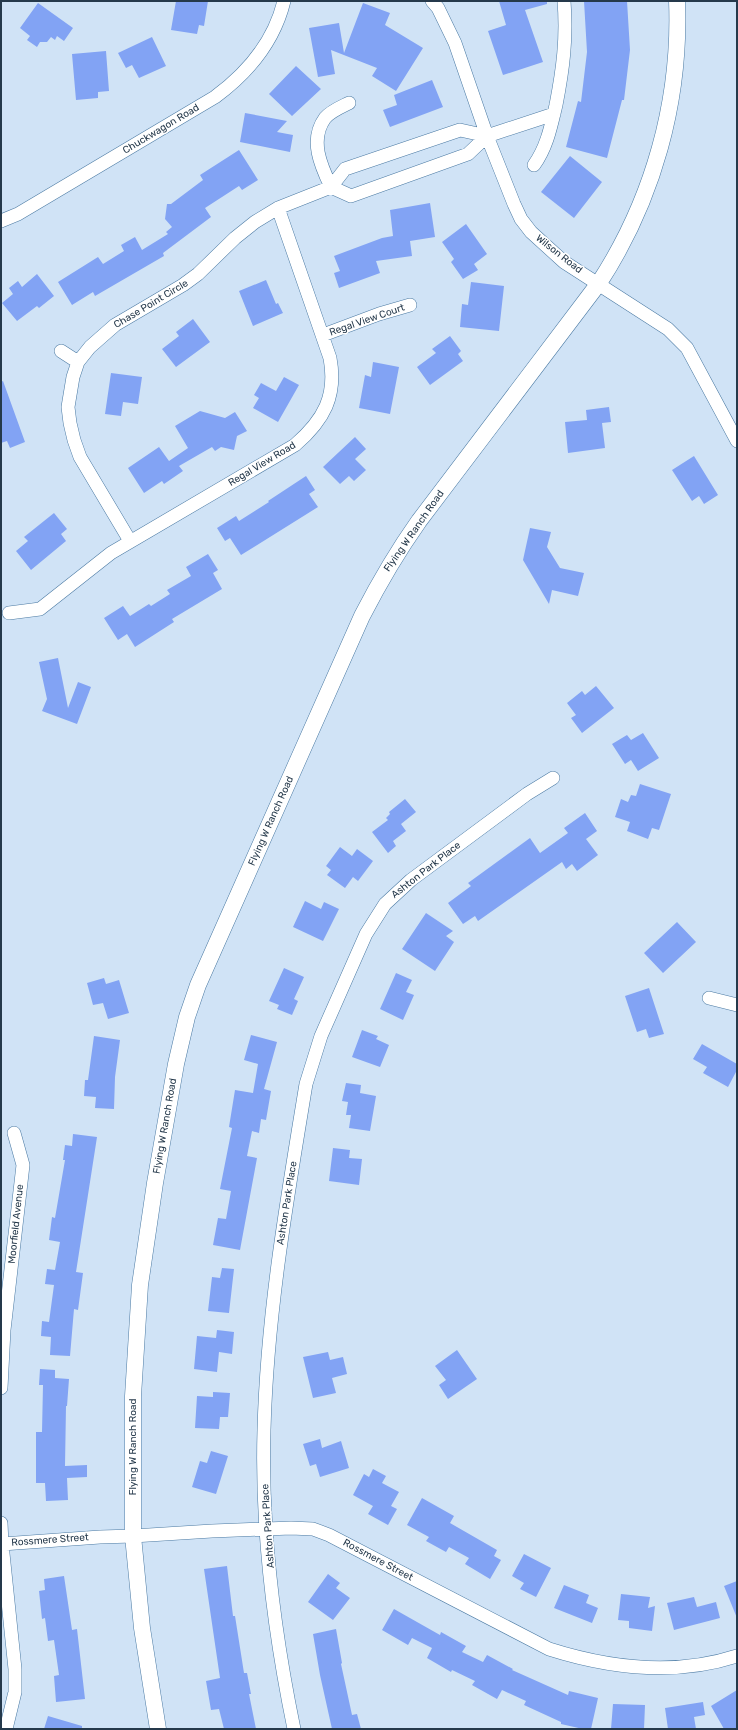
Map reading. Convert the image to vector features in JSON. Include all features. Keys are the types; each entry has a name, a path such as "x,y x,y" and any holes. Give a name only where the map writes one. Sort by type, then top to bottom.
{"street":[{"name":"Chuckwagon Road","path":"1,221 18,214 215,97 233,83 260,54 273,31 281,13 284,1"},
{"name":"Wilson Road","path":"432,1 438,8 455,43 487,136 521,219 531,232 564,262 668,329 683,344 693,358 737,441"},
{"path":"534,165 542,155 554,114 565,50 564,1"},
{"name":"Flying W Ranch Road","path":"158,1729 142,1628 133,1536 133,1396 140,1285 155,1183 176,1064 187,1017 198,985 362,616 383,576 419,521 599,284 624,242 640,208 662,141 675,70 678,24 677,1"},
{"path":"349,103 334,111 325,119 320,132 317,147 319,164 331,187 351,196 468,154 487,136 554,114"},
{"name":"Chase Point Circle","path":"130,541 80,457 74,440 68,407 70,391 78,362 90,347 115,325 183,285 209,264 235,238 250,226 278,208 331,187 345,170 460,130 487,136"},
{"name":"Regal View Road","path":"9,613 40,609 111,553 295,445 309,433 327,405 332,388 333,374 323,335 278,208"},
{"name":"Regal View Court","path":"323,335 379,314 410,305"},
{"path":"61,351 78,362"},
{"name":"Ashton Park Place","path":"294,1729 281,1662 267,1529 264,1431 271,1314 306,1084 321,1036 366,934 385,904 417,875 527,794 553,778"},
{"path":"709,998 737,1005"},
{"name":"Moorfield Avenue","path":"1,1388 4,1330 23,1165 14,1133"},
{"path":"1,1523 15,1669 15,1692 6,1729"},
{"name":"Rossmere Street","path":"2,1544 100,1537 291,1528 313,1529 329,1535 549,1649 581,1659 621,1665 660,1668 701,1664 737,1656"}],"building":[{"path":"176,1 208,1 204,26 199,25 197,34 171,30"},
{"path":"499,1 547,1 547,4 525,10 543,62 503,75 488,31 506,25"},
{"path":"584,1 627,1 630,50 624,100 622,100 607,158 566,147 578,101 581,102 587,52"},
{"path":"38,3 73,28 64,41 57,36 55,40 51,37 47,42 40,42 37,47 27,40 30,36 20,28"},
{"path":"363,3 390,13 385,25 423,48 396,91 372,76 377,68 331,50 335,74 318,77 309,28 339,23 344,53"},
{"path":"152,37 166,66 139,78 132,65 126,68 118,53"},
{"path":"106,51 109,91 98,92 98,98 76,100 72,54"},
{"path":"296,66 321,89 292,116 269,94"},
{"path":"432,80 443,107 390,127 383,110 397,105 394,95"},
{"path":"245,113 287,121 277,132 293,135 290,152 240,142"},
{"path":"239,150 258,180 242,190 239,186 205,208 211,217 163,253 164,256 95,296 93,292 72,305 58,282 98,257 103,264 124,251 121,245 135,237 142,250 168,234 166,232 172,227 165,219 167,204 171,204 203,180 200,175"},
{"path":"570,156 602,182 574,218 541,192"},
{"path":"430,203 435,237 410,241 412,256 376,261 380,273 339,288 334,273 340,271 334,256 382,238 393,236 390,210"},
{"path":"466,224 487,254 474,264 478,270 463,279 451,262 454,259 442,242"},
{"path":"37,274 54,296 39,308 37,306 17,321 2,303 13,294 9,288 18,281 22,287"},
{"path":"266,280 276,304 278,303 283,313 253,326 239,291"},
{"path":"471,282 504,286 499,331 460,327 462,304 468,305"},
{"path":"193,319 210,342 176,367 162,349 179,336 176,332"},
{"path":"450,336 461,351 458,354 463,361 430,385 417,367 436,353 432,349"},
{"path":"373,362 399,367 390,414 359,408 365,375 371,377"},
{"path":"111,373 142,377 138,404 123,402 121,416 105,414"},
{"path":"284,377 299,385 278,422 253,408 259,398 254,395 261,383 276,391"},
{"path":"3,381 25,442 10,448 7,441 1,443 1,382"},
{"path":"609,407 611,422 602,423 605,448 568,453 565,422 587,420 586,410"},
{"path":"200,411 225,418 235,412 247,431 237,436 234,450 221,447 215,451 212,447 179,466 183,471 164,484 162,481 144,493 128,468 159,447 169,461 188,448 175,426"},
{"path":"355,437 366,449 355,459 366,470 354,481 349,476 340,484 323,467"},
{"path":"694,456 718,495 704,504 699,496 692,501 672,470"},
{"path":"306,476 315,490 309,494 318,507 241,555 230,538 225,541 217,528 236,516 239,521"},
{"path":"54,513 67,529 61,534 66,541 31,570 16,551 28,541 24,537"},
{"path":"530,528 551,532 547,547 560,568 584,573 578,596 552,590 549,604 523,560"},
{"path":"208,554 218,570 213,573 222,589 172,619 174,622 135,647 127,634 118,640 104,618 123,606 130,616 149,604 151,606 170,594 167,590 191,576 186,567"},
{"path":"58,658 68,708 78,682 91,687 77,724 42,711 47,699 39,662"},
{"path":"596,686 614,708 582,733 571,718 576,715 567,703 582,691 585,695"},
{"path":"643,733 659,758 638,771 631,760 625,764 612,744 627,735 631,740"},
{"path":"640,784 671,794 659,830 652,828 648,839 627,831 630,822 615,817 621,799 628,802 631,795 636,796"},
{"path":"405,799 416,812 401,824 406,831 393,841 396,846 388,853 372,832 388,820 386,818 390,814 389,812"},
{"path":"585,813 597,831 586,839 598,855 577,871 572,864 566,869 562,862 478,921 475,916 463,924 448,903 471,886 468,883 530,838 540,853 568,833 564,828"},
{"path":"340,847 352,856 357,849 373,861 358,881 353,877 345,888 327,875 331,870 326,866"},
{"path":"305,901 321,909 324,902 339,909 323,941 293,927"},
{"path":"426,913 453,931 446,936 454,942 435,971 402,949"},
{"path":"677,922 696,942 663,973 644,953"},
{"path":"284,968 304,977 294,999 298,1001 292,1015 277,1009 279,1005 269,1001"},
{"path":"396,973 412,980 406,992 414,995 403,1020 380,1009"},
{"path":"104,978 106,984 119,980 129,1013 108,1019 103,1003 93,1005 87,983"},
{"path":"649,988 664,1034 649,1038 646,1029 637,1032 625,996"},
{"path":"362,1030 378,1036 376,1039 389,1045 380,1067 352,1057"},
{"path":"251,1035 277,1042 264,1089 271,1091 266,1120 261,1119 259,1133 252,1131 247,1156 257,1158 240,1250 213,1245 218,1218 226,1219 231,1191 220,1189 232,1128 229,1127 235,1090 253,1093 258,1064 244,1060"},
{"path":"94,1036 120,1040 115,1077 114,1109 95,1108 96,1097 84,1096 85,1080 88,1080"},
{"path":"702,1044 737,1064 737,1070 728,1087 703,1073 707,1067 693,1059"},
{"path":"346,1083 361,1085 360,1093 376,1096 370,1131 349,1128 351,1115 346,1115 348,1102 342,1101"},
{"path":"73,1134 97,1137 76,1272 83,1273 78,1310 74,1309 70,1356 50,1355 51,1337 41,1336 42,1321 49,1322 54,1285 45,1284 47,1269 55,1270 60,1242 49,1240 52,1217 55,1218 65,1160 63,1160 65,1145 72,1146"},
{"path":"333,1148 350,1150 349,1158 362,1159 359,1185 329,1181"},
{"path":"222,1268 234,1269 229,1313 208,1311 212,1277 220,1278"},
{"path":"217,1330 234,1332 232,1354 219,1352 217,1372 194,1369 197,1336 216,1338"},
{"path":"457,1350 477,1379 448,1399 439,1385 446,1380 435,1366"},
{"path":"328,1352 330,1360 343,1357 347,1374 332,1378 336,1393 313,1398 303,1357"},
{"path":"40,1369 55,1370 55,1378 69,1379 66,1406 65,1466 87,1465 87,1477 67,1478 68,1500 46,1501 45,1483 36,1483 36,1432 42,1432 43,1385 39,1385"},
{"path":"213,1392 230,1393 228,1417 220,1417 219,1429 195,1428 197,1396 213,1397"},
{"path":"320,1439 322,1448 341,1441 349,1468 320,1477 316,1464 310,1466 303,1444"},
{"path":"211,1451 228,1456 216,1494 192,1487 200,1461 207,1463"},
{"path":"373,1469 386,1476 382,1483 399,1492 391,1506 397,1509 388,1525 368,1514 373,1506 353,1495 364,1474 369,1477"},
{"path":"422,1498 454,1516 450,1523 497,1550 494,1556 501,1560 490,1579 465,1564 469,1558 449,1547 446,1552 426,1541 429,1537 407,1525"},
{"path":"524,1554 551,1568 536,1597 520,1589 524,1583 512,1576"},
{"path":"227,1566 233,1616 235,1616 244,1673 247,1673 251,1694 249,1694 256,1729 224,1729 219,1709 211,1710 206,1681 220,1678 204,1569"},
{"path":"328,1574 340,1583 336,1588 350,1598 333,1620 308,1602"},
{"path":"64,1576 72,1630 77,1629 85,1699 56,1702 54,1676 59,1675 54,1640 48,1641 45,1618 42,1619 39,1591 45,1590 44,1579"},
{"path":"737,1581 737,1618 724,1586"},
{"path":"564,1585 589,1595 586,1603 598,1608 592,1623 554,1608"},
{"path":"621,1594 650,1597 648,1608 655,1606 652,1631 629,1628 629,1621 618,1620"},
{"path":"694,1597 697,1607 716,1602 720,1618 674,1630 667,1603"},
{"path":"394,1609 440,1635 441,1632 466,1646 462,1652 483,1662 487,1655 513,1669 512,1670 568,1695 569,1691 598,1698 591,1729 583,1729 561,1724 561,1722 524,1705 526,1701 502,1690 497,1699 472,1685 475,1681 452,1670 451,1672 427,1658 432,1648 412,1638 408,1645 382,1630"},
{"path":"336,1629 341,1664 352,1715 357,1714 361,1729 332,1729 313,1634"},
{"path":"737,1690 737,1729 724,1729 711,1706"},
{"path":"703,1702 705,1715 694,1717 696,1729 668,1729 665,1708"},
{"path":"613,1704 645,1705 644,1729 611,1729"},
{"path":"48,1716 82,1726 82,1729 44,1729"}]}
